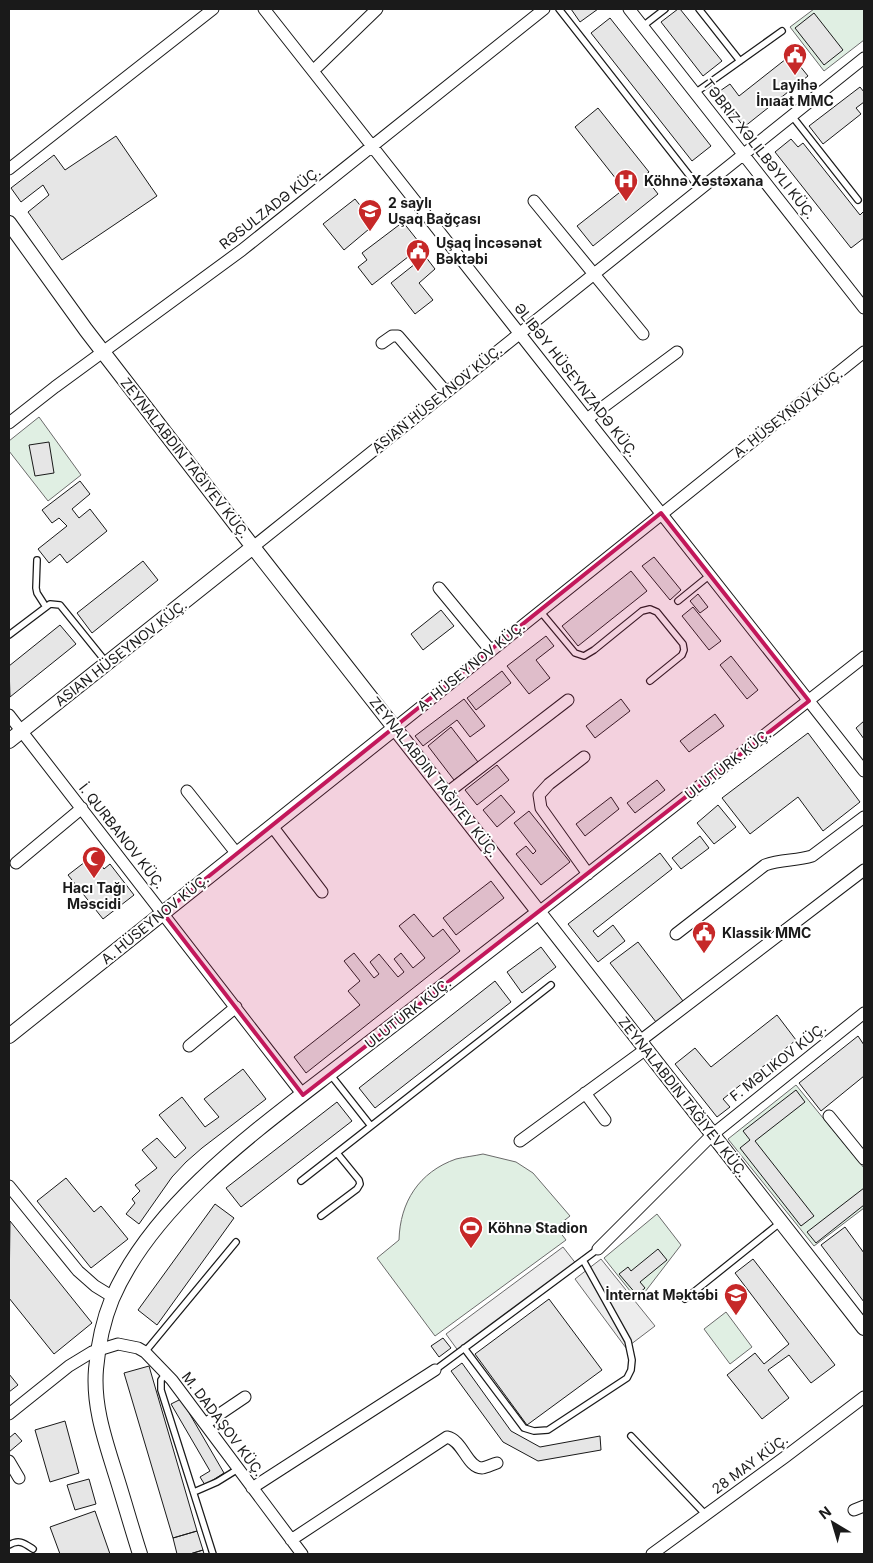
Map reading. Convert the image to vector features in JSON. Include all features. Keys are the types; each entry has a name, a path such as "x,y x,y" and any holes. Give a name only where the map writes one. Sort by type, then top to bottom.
{"street":[{"path":"9,169 213,9"},
{"name":"ƏLIBƏY HÜSEYNZADƏ KÜÇ.","path":"264,9 864,771"},
{"path":"313,71 376,9"},
{"name":"RƏSULZADƏ KÜÇ.","path":"9,423 242,250 544,9"},
{"name":"TƏBRIZ XƏLILBƏYLI KÜÇ.","path":"629,9 864,308"},
{"name":"ASIAN HÜSEYNOV KÜÇ.","path":"9,741 108,664 864,58"},
{"path":"534,201 643,334"},
{"path":"9,223 103,352 253,547 396,727 864,1328"},
{"path":"382,343 392,336 398,336 446,392"},
{"path":"587,419 677,352"},
{"name":"A. HÜSEYNOV KÜÇ.","path":"9,1036 864,352"},
{"path":"439,588 491,651"},
{"name":"ULUTÜRK KÜÇ.","path":"140,1554 103,1432 96,1394 96,1370 99,1348 113,1297 131,1264 159,1224 208,1173 303,1095 864,658"},
{"path":"447,793 568,700"},
{"name":"İ. QURBANOV KÜÇ.","path":"9,715 303,1095"},
{"path":"584,757 549,784 540,795 541,808 588,874"},
{"path":"187,791 237,854"},
{"path":"16,863 82,808"},
{"path":"676,934 765,865 776,861 804,859 812,856 864,817"},
{"path":"272,826 322,892"},
{"path":"520,1141 585,1093 864,870"},
{"path":"188,1046 236,1007"},
{"name":"F. MƏLIKOV KÜÇ.","path":"598,1248 712,1134 864,1013"},
{"path":"585,1093 605,1120"},
{"path":"829,1116 864,1159"},
{"path":"9,1186 78,1271 95,1286 113,1297"},
{"name":"M. DADAŞOV KÜÇ.","path":"99,1348 118,1344 130,1346 145,1352 166,1373 302,1554"},
{"path":"9,1414 69,1366 99,1348"},
{"path":"252,1488 435,1370"},
{"path":"205,1424 245,1397"},
{"name":"28 MAY KÜÇ.","path":"652,1554 786,1457 864,1397"},
{"path":"291,1540 447,1438 452,1438 472,1463 478,1467 484,1468 497,1462"},
{"path":"9,1461 19,1478"}],"lane":[{"path":"559,9 700,189"},
{"path":"643,26 665,9"},
{"path":"699,9 740,61"},
{"path":"695,93 782,31"},
{"path":"792,116 858,200"},
{"path":"37,560 36,588 46,607"},
{"path":"678,600 710,575"},
{"path":"9,636 50,604 60,605 108,664"},
{"path":"540,611 575,653 584,656 642,611 650,609 656,612 683,644 684,650 682,655 650,681"},
{"path":"301,1181 551,984"},
{"path":"330,1074 372,1126"},
{"path":"321,1216 357,1189 360,1184 359,1180 337,1153"},
{"path":"685,1299 781,1222"},
{"path":"145,1352 236,1242"},
{"path":"435,1370 598,1248"},
{"path":"464,1348 524,1428 534,1431 548,1430 627,1378 631,1370 632,1360 628,1342 583,1260"},
{"path":"166,1373 162,1380 161,1390 213,1554"},
{"path":"631,1436 706,1515"},
{"path":"194,1492 217,1482 239,1469"},
{"path":"9,1545 21,1541 33,1549"}],"highlighted area":[{"path":"661,513 809,701 303,1095 163,913"}],"green space":[{"path":"814,9 864,9 864,40 824,71 790,27"},
{"path":"39,417 81,475 48,501 9,451 9,441"},
{"path":"796,1085 864,1168 864,1208 814,1246 728,1139"},
{"name":"Köhnə Stadion","path":"483,1154 516,1162 533,1173 570,1216 556,1227 566,1240 435,1336 377,1258 399,1240 403,1213 414,1190 422,1180 443,1165 456,1159"},
{"path":"657,1214 681,1245 638,1301 604,1258"},
{"path":"726,1312 752,1347 730,1364 704,1329"}],"shaded area":[{"path":"563,1247 577,1265 459,1352 446,1334"},
{"path":"601,1259 655,1326 626,1348 575,1279"}],"building":[{"path":"571,9 598,9 580,22"},
{"path":"680,9 722,61 703,76 661,22"},
{"path":"814,13 843,50 824,65 795,28"},
{"path":"610,18 711,146 692,161 591,33"},
{"path":"791,55 808,76 744,127 717,93 730,84 739,96"},
{"path":"860,87 864,92 864,102 856,108 861,114 823,144 809,126"},
{"path":"598,108 649,172 644,176 658,194 593,246 577,226 624,189 575,127"},
{"path":"116,136 157,196 62,260 28,212 49,195 43,185 21,202 11,188 54,155 65,170"},
{"path":"791,139 798,147 803,143 860,215 864,211 864,238 851,248 775,152"},
{"path":"355,199 375,224 344,250 323,224"},
{"path":"403,222 422,246 372,285 358,267 367,260 362,253"},
{"path":"425,256 435,269 419,283 433,300 415,314 391,283"},
{"path":"49,442 54,473 35,476 29,445"},
{"path":"80,481 90,494 72,509 79,518 90,509 107,531 67,563 60,554 49,563 38,549 67,526 59,518 52,523 42,510"},
{"path":"654,557 681,590 670,600 642,566"},
{"path":"143,561 158,580 92,633 77,613"},
{"path":"631,571 647,591 578,646 562,626"},
{"path":"698,594 708,607 700,613 690,601"},
{"path":"693,607 721,641 709,650 682,616"},
{"path":"441,610 454,626 423,650 411,634"},
{"path":"60,625 76,644 10,697 9,666"},
{"path":"546,636 554,646 536,660 550,678 529,694 507,666"},
{"path":"731,656 758,690 747,699 720,665"},
{"path":"502,671 511,683 476,710 467,698"},
{"path":"464,699 485,726 470,737 457,720 423,746 415,736"},
{"path":"621,699 630,711 595,738 586,726"},
{"path":"715,714 724,726 689,752 680,741"},
{"path":"864,721 864,739 856,728"},
{"path":"451,727 478,762 454,780 428,746"},
{"path":"808,733 860,802 823,831 798,797 750,834 722,798"},
{"path":"497,765 509,780 477,805 465,790"},
{"path":"657,780 665,790 635,813 627,803"},
{"path":"501,795 515,812 497,827 483,810"},
{"path":"611,797 619,809 585,836 576,824"},
{"path":"718,805 736,827 714,844 697,823"},
{"path":"529,811 570,862 541,885 516,854 526,846 533,854 536,851 514,823"},
{"path":"700,836 709,848 681,869 672,858"},
{"path":"660,853 672,869 593,931 598,937 613,925 625,941 598,962 568,924"},
{"path":"94,855 104,869 110,864 134,895 103,919 68,875"},
{"path":"491,881 504,898 456,935 443,918"},
{"path":"414,914 433,937 443,929 460,951 306,1073 294,1057 360,1005 348,991 360,981 344,961 354,953 374,978 379,974 370,962 379,954 398,977 404,972 394,959 401,953 413,968 425,958 399,926"},
{"path":"638,942 683,1001 656,1022 610,963"},
{"path":"541,947 556,967 522,993 507,972"},
{"path":"495,981 511,1002 375,1108 359,1088"},
{"path":"777,1015 796,1040 723,1099 730,1107 717,1117 675,1064 695,1048 711,1067"},
{"path":"858,1036 864,1045 864,1076 821,1111 799,1083"},
{"path":"243,1069 266,1099 186,1162 172,1177 139,1224 126,1214 135,1203 132,1199 140,1191 135,1185 157,1168 142,1150 157,1138 175,1158 186,1148 159,1115 182,1097 205,1127 219,1117 204,1099"},
{"path":"796,1090 805,1102 755,1141 814,1216 801,1226 740,1148 750,1140 743,1131"},
{"path":"337,1102 352,1121 241,1207 226,1188"},
{"path":"66,1178 94,1212 101,1206 128,1239 91,1268 37,1201"},
{"path":"864,1188 864,1205 816,1243 807,1232"},
{"path":"215,1204 234,1218 157,1325 138,1310"},
{"path":"10,1221 92,1323 54,1354 9,1298"},
{"path":"845,1227 864,1253 864,1302 821,1245"},
{"path":"658,1249 667,1260 640,1282 645,1288 637,1295 619,1274 628,1267 631,1271"},
{"path":"753,1259 835,1365 811,1383 789,1355 768,1370 789,1398 762,1419 727,1375 755,1353 764,1364 789,1344 735,1273"},
{"path":"549,1299 602,1370 527,1425 475,1354"},
{"path":"443,1338 451,1348 439,1357 431,1346"},
{"path":"462,1363 511,1431 540,1447 600,1436 601,1450 538,1461 503,1442 451,1371"},
{"path":"149,1366 197,1531 173,1538 124,1373"},
{"path":"9,1374 18,1385 9,1392"},
{"path":"181,1399 224,1473 205,1485 200,1477 210,1471 171,1404"},
{"path":"65,1421 79,1473 50,1482 35,1430"},
{"path":"15,1433 22,1441 9,1452 9,1438"},
{"path":"89,1479 96,1504 75,1510 67,1485"},
{"path":"95,1511 110,1554 60,1554 50,1527"},
{"path":"197,1531 203,1550 190,1554 177,1554 173,1538"},
{"path":"203,1550 204,1554 190,1554"}],"place":[{"name":"Layihə İnıaat MMC","path":"795,76"},
{"name":"Köhnə Xəstəxana","path":"626,202"},
{"name":"2 saylı Uşaq Bağçası","path":"370,232"},
{"name":"Uşaq İncəsənət Bəktəbi","path":"418,272"},
{"name":"Hacı Tağı Məscidi","path":"94,879"},
{"name":"Klassik MMC","path":"704,954"},
{"name":"Köhnə Stadion","path":"471,1249"},
{"name":"İnternat Məktəbi","path":"736,1316"}]}
